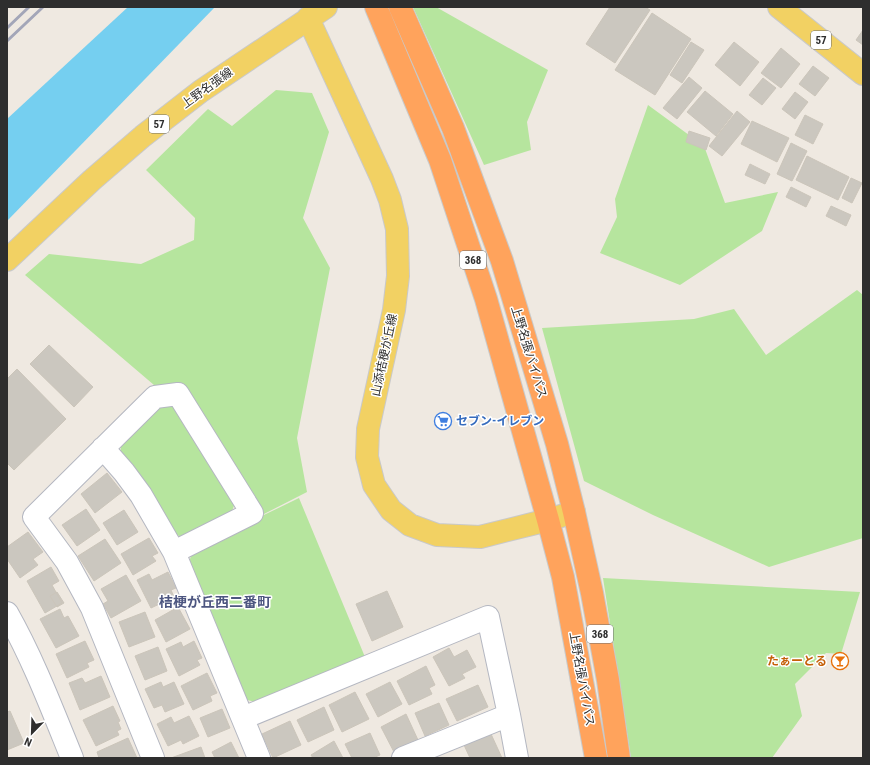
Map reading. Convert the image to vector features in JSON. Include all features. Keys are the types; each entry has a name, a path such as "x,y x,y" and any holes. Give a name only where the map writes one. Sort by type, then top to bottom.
{"highway":[{"name":"上野名張バイパス","path":"376,7 440,160 486,299 563,577 596,758"},
{"name":"上野名張バイパス","path":"400,7 453,128 502,261 556,444 574,512 592,593 608,680 619,758"}],"main road":[{"name":"57","path":"787,9 863,74"},
{"name":"山添桔梗が丘線","path":"313,11 382,179 390,200 397,229 398,276 394,310 368,429 367,457 374,485 391,510 410,525 437,535 480,537 574,512"},
{"name":"上野名張線","path":"7,260 92,180 143,136 201,91 313,11"}],"street":[{"path":"153,758 92,608 67,562 34,517 155,397 178,394 252,513 174,552"},
{"path":"103,448 124,472 141,495 174,552 259,758"},
{"path":"7,613 32,662 72,758"},
{"path":"243,718 488,617 517,758"},
{"path":"403,758 509,715"}],"green space":[{"path":"413,7 436,7 548,70 527,122 531,150 484,165"},
{"path":"276,90 312,93 329,132 303,218 330,268 297,438 307,492 262,515 182,387 154,385 25,275 49,254 141,264 194,240 195,218 146,170 208,109 232,126"},
{"path":"648,105 704,146 725,203 778,192 762,231 680,285 600,253 617,217 615,199"},
{"path":"857,290 863,295 863,538 769,567 653,515 584,481 542,328 694,319 734,309 766,355"},
{"path":"159,404 173,404 236,500 231,514 184,538 172,533 120,455 122,440"},
{"path":"299,498 365,657 255,702 244,699 188,564 194,549"},
{"path":"603,578 860,592 841,654 826,653 795,684 802,716 772,758 631,758"}],"water":[{"path":"128,7 215,7 7,221 7,119"}],"building":[{"path":"610,7 645,7 650,10 615,63 586,44"},
{"path":"652,13 691,39 655,95 615,70"},
{"path":"863,30 863,45 856,40"},
{"path":"691,42 704,50 682,83 670,75"},
{"path":"734,42 759,62 740,86 715,65"},
{"path":"781,48 800,64 781,88 761,73"},
{"path":"813,66 829,78 815,96 799,84"},
{"path":"689,77 702,88 677,119 663,108"},
{"path":"763,78 776,88 762,105 749,95"},
{"path":"705,91 733,114 716,136 687,112"},
{"path":"795,92 808,102 795,119 782,109"},
{"path":"737,111 750,122 722,156 709,146"},
{"path":"805,115 823,124 813,144 795,135"},
{"path":"752,121 789,138 777,162 741,144"},
{"path":"689,131 710,138 706,150 686,142"},
{"path":"791,143 807,151 792,181 777,174"},
{"path":"807,156 849,177 838,200 796,180"},
{"path":"750,164 770,174 765,184 745,175"},
{"path":"851,178 862,183 852,203 842,198"},
{"path":"791,187 811,197 806,207 786,197"},
{"path":"831,206 851,215 846,226 826,216"},
{"path":"49,345 93,387 74,407 30,364"},
{"path":"17,369 66,419 14,470 7,463 7,379"},
{"path":"107,473 122,492 95,513 81,494"},
{"path":"86,509 100,530 77,546 62,525"},
{"path":"124,510 138,532 117,545 103,523"},
{"path":"28,532 43,552 33,559 38,565 20,578 7,559 7,547"},
{"path":"149,538 158,553 152,556 156,561 133,575 121,554"},
{"path":"105,539 121,563 94,581 78,556"},
{"path":"51,567 59,581 52,585 62,603 45,613 27,581"},
{"path":"168,572 176,588 171,590 174,597 151,608 137,580 149,574 152,580"},
{"path":"126,575 141,601 111,618 103,604 108,601 101,589"},
{"path":"387,591 403,627 372,641 356,604"},
{"path":"57,592 64,603 57,607 50,596"},
{"path":"178,607 190,629 166,642 155,620"},
{"path":"60,609 64,618 68,616 79,636 56,648 40,619"},
{"path":"145,612 155,637 129,647 119,622"},
{"path":"85,641 94,660 87,663 89,667 67,678 56,654"},
{"path":"194,641 202,658 197,660 200,665 179,676 166,649 181,642 183,647"},
{"path":"158,647 167,671 145,680 135,656"},
{"path":"449,648 454,657 467,650 476,667 462,674 465,678 449,686 433,657"},
{"path":"426,666 435,685 429,688 432,694 409,705 397,681"},
{"path":"207,673 217,693 210,696 212,701 193,710 181,686"},
{"path":"101,676 110,697 80,710 69,683 82,678 85,683"},
{"path":"161,682 163,687 174,682 184,704 165,712 162,705 154,708 145,689"},
{"path":"390,682 402,704 378,717 366,694"},
{"path":"478,685 488,707 457,721 446,699"},
{"path":"355,692 369,719 342,732 329,705"},
{"path":"439,703 449,725 425,736 415,713"},
{"path":"113,706 120,721 118,722 121,729 117,731 119,735 96,746 83,720"},
{"path":"324,707 334,730 308,742 297,720"},
{"path":"222,709 230,728 208,737 200,718"},
{"path":"10,711 24,743 7,750 7,712"},
{"path":"406,714 418,740 394,752 381,727"},
{"path":"189,716 199,736 183,744 181,740 168,746 157,724 171,717 174,723"},
{"path":"290,721 301,745 273,758 262,734"},
{"path":"370,733 380,755 373,758 352,758 345,744"},
{"path":"491,734 502,758 470,758 464,745"},
{"path":"128,738 137,758 99,758 97,752"},
{"path":"334,741 343,758 313,758 311,755"},
{"path":"231,742 239,758 215,758 212,752"},
{"path":"201,747 205,758 171,758"}],"railway":[{"path":"7,28 29,7"},
{"path":"7,41 43,7"}],"place":[{"name":"セブン-イレブン","path":"443,421"},
{"name":"たぁーとる","path":"840,661"}],"district":[{"name":"桔梗が丘西二番町","path":"215,602"}]}
